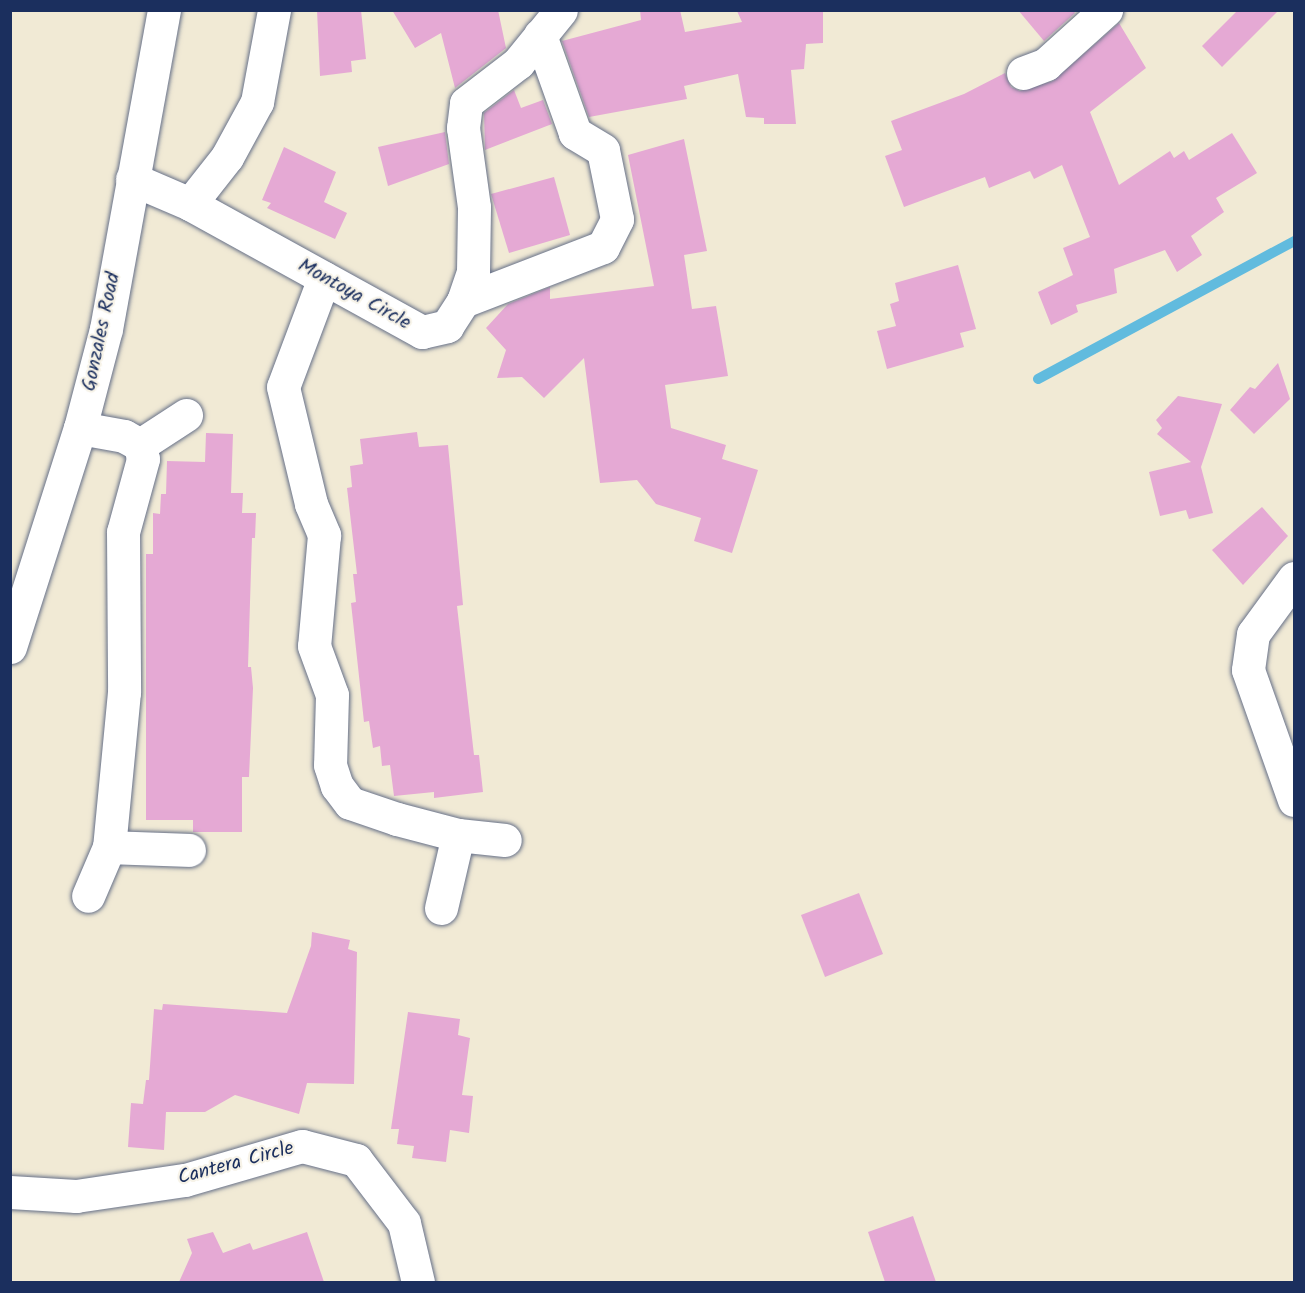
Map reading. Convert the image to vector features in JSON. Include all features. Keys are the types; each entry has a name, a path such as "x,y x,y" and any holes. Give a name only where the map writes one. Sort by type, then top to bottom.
{"street":[{"name":"Gonzales Road","path":"10,647 80,428 106,329 164,10"},
{"path":"190,204 227,158 257,102 274,10"},
{"path":"1023,73 1046,64 1106,10"},
{"name":"Montoya Circle","path":"132,179 190,204 422,332 447,326 463,301 473,272 474,207 463,128 466,103 518,63 551,23"},
{"path":"463,301 603,247 617,219 603,150 575,133 551,23"},
{"path":"324,278 283,387 311,504 324,535 314,646 332,695 330,765 337,786 350,803 458,835 505,840"},
{"path":"140,445 186,416"},
{"path":"80,428 124,436 140,445 143,459 123,532 124,692 109,847 88,896"},
{"path":"1294,578 1253,634 1248,670 1294,800"},
{"path":"441,908 458,835"},
{"path":"109,847 189,850"},
{"name":"Cantera Circle","path":"10,1192 76,1196 185,1180 302,1146 356,1160 404,1223 418,1282"}],"building":[{"path":"317,10 361,10 366,59 351,61 352,72 320,76"},
{"path":"392,10 498,10 506,48 455,88 441,33 415,48"},
{"path":"640,10 680,10 685,32 742,22 737,11 823,10 823,43 806,44 804,69 791,70 796,124 764,124 764,118 746,117 738,74 684,86 687,99 589,117 562,41 641,20"},
{"path":"1018,10 1073,10 1075,13 1044,41"},
{"path":"1238,10 1279,10 1222,67 1202,46"},
{"path":"1119,23 1146,68 1090,112 1119,185 1170,151 1174,158 1184,151 1189,160 1232,133 1257,173 1216,198 1224,212 1191,236 1202,255 1177,272 1165,250 1114,269 1117,293 1076,305 1078,312 1051,325 1038,292 1073,275 1063,248 1090,237 1062,165 1034,179 1030,171 989,188 985,177 904,207 885,156 902,150 891,121 964,94 1005,73 1011,87 1020,91 1053,81"},
{"path":"514,90 521,108 543,100 552,124 485,150 484,113"},
{"path":"445,132 449,164 388,186 378,147"},
{"path":"684,139 707,251 684,255 692,309 716,306 728,376 665,385 671,428 726,445 722,459 758,470 732,553 694,541 701,518 656,504 637,480 600,483 584,358 544,398 522,377 497,378 506,350 486,328 508,304 550,287 550,299 654,286 628,155"},
{"path":"284,147 336,172 324,202 347,213 335,239 267,208 271,203 262,200"},
{"path":"554,177 570,235 509,253 491,194"},
{"path":"958,265 976,329 960,333 964,347 887,369 877,331 896,326 890,304 899,301 895,283"},
{"path":"1278,363 1290,399 1254,434 1230,410 1250,387 1255,389"},
{"path":"1178,396 1222,404 1201,467 1213,513 1189,519 1186,510 1160,516 1149,472 1191,462 1157,434 1162,428 1156,420"},
{"path":"417,432 419,447 448,445 463,605 457,606 474,755 479,755 483,792 434,798 434,792 394,796 390,765 382,766 380,746 373,748 369,721 364,722 351,603 356,602 353,574 357,574 347,488 352,487 350,466 363,464 360,439"},
{"path":"206,433 233,434 231,493 243,493 242,513 256,513 255,538 252,538 248,667 251,667 253,688 249,777 242,777 242,832 193,832 193,820 146,820 146,554 153,554 153,513 160,514 161,494 166,494 167,461 205,462"},
{"path":"1262,507 1288,536 1243,585 1212,550"},
{"path":"859,893 883,954 825,977 801,915"},
{"path":"312,932 350,940 348,949 357,952 354,1084 307,1083 299,1114 235,1095 205,1112 166,1112 164,1150 128,1147 131,1103 143,1104 146,1080 149,1080 154,1009 162,1010 163,1004 287,1013 311,946"},
{"path":"408,1012 460,1019 458,1035 470,1038 462,1095 473,1096 469,1133 450,1130 446,1162 412,1158 414,1146 397,1144 399,1129 391,1129"},
{"path":"913,1216 936,1282 885,1282 868,1232"},
{"path":"213,1232 223,1253 250,1243 253,1250 307,1232 324,1282 179,1282 192,1253 187,1239"}],"waterway":[{"path":"1038,379 1294,241"}]}
